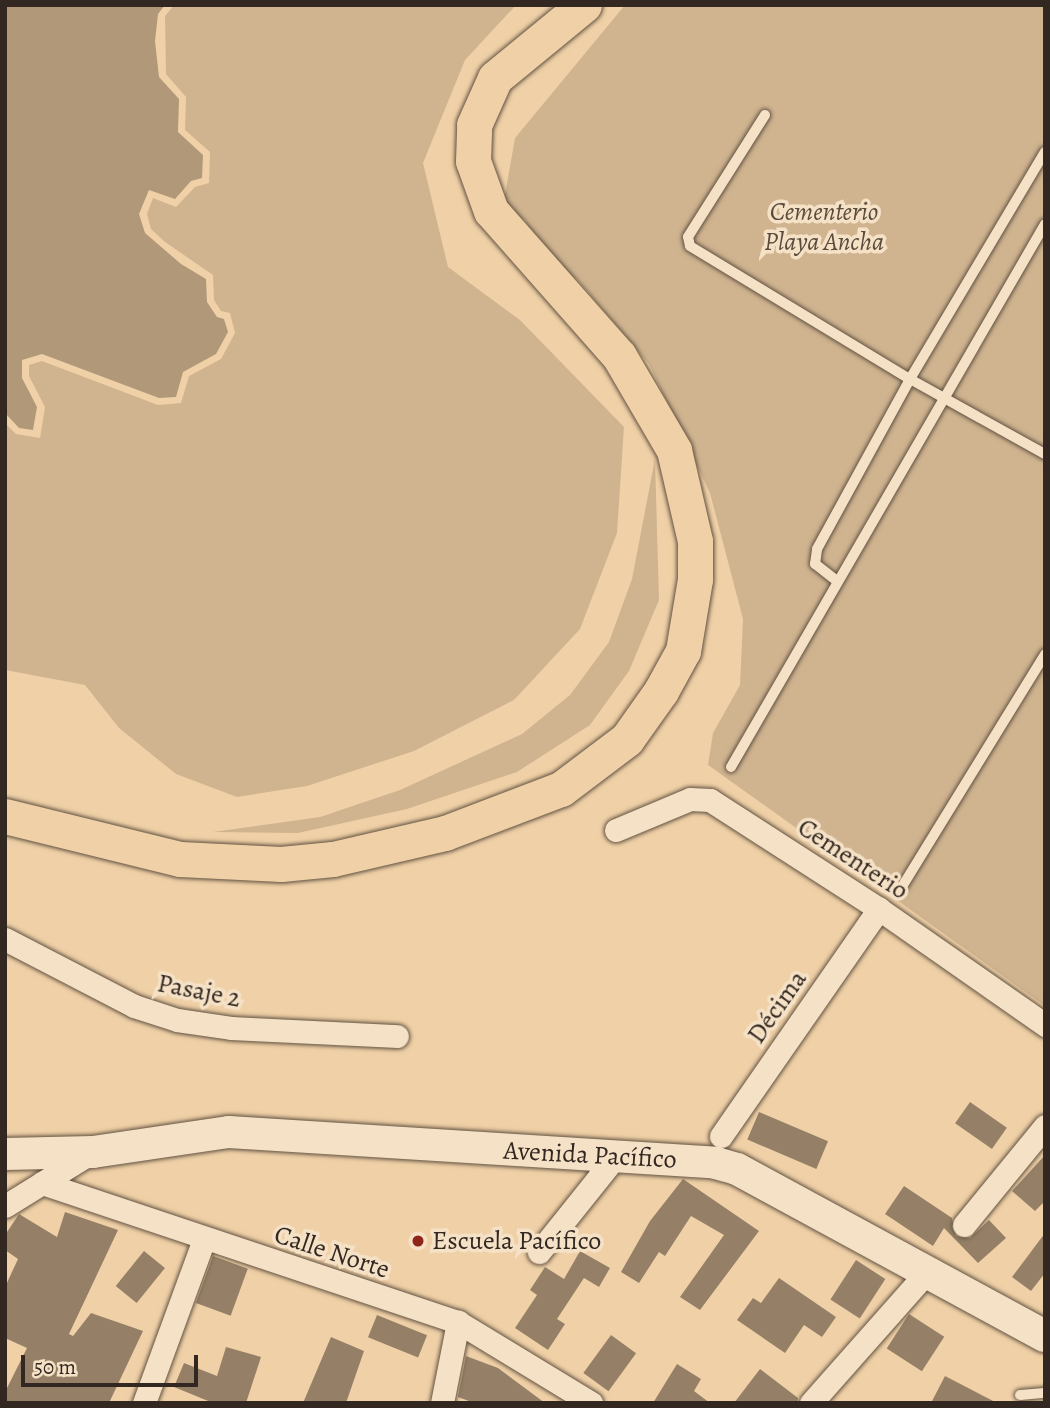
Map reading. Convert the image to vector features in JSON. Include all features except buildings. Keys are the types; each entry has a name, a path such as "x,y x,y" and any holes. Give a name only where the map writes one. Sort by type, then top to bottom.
{"main road":[{"path":"5,816 180,859 281,864 333,859 445,833 561,789 627,739 683,651 692,620 695,541 674,450 620,356 491,211 472,161 478,108 495,78 584,5"}],"street":[{"name":"Cementerio","path":"616,830 690,799 710,800 879,909 1045,1025"},
{"name":"Décima","path":"721,1136 879,909"},
{"name":"Pasaje 2","path":"5,939 134,1006 177,1020 232,1028 397,1037"},
{"path":"964,1224 1045,1126"},
{"name":"Avenida Pacífico","path":"5,1154 93,1152 229,1132 716,1163 737,1169 1045,1336"},
{"path":"5,1206 93,1152"},
{"path":"539,1252 616,1156"},
{"name":"Calle Norte","path":"42,1183 458,1322 591,1403"},
{"path":"144,1403 204,1239"},
{"path":"811,1403 926,1273"},
{"path":"442,1403 458,1322"}],"lane":[{"path":"765,116 688,237 690,246 910,379 1045,454"},
{"path":"837,581 816,564 817,549 910,379 1045,152"},
{"path":"731,766 1045,224"},
{"path":"900,890 1045,654"},
{"path":"1020,1395 1045,1393"}],"green space":[{"path":"174,5 516,5 465,60 423,163 448,267 520,320 624,427 617,533 580,629 514,700 414,751 307,786 237,797 176,774 119,728 85,685 5,670 5,423 16,434 40,438 45,407 29,376 29,365 42,361 158,405 181,403 189,376 221,359 235,333 230,313 221,311 214,300 213,275 165,242 151,229 147,214 153,198 176,207 195,187 209,183 210,152 185,130 186,97 166,74 165,16"},
{"name":"Cementerio Playa Ancha","path":"625,5 1045,5 1045,1006 708,765 713,733 740,685 743,619 710,493 649,364 578,280 546,257 525,220 503,206 515,138"},
{"path":"655,459 659,600 629,671 590,725 517,772 407,809 298,833 213,832 320,817 400,790 522,734 570,695 609,642 632,579"}],"shaded area":[{"path":"5,5 165,5 158,14 155,41 159,77 179,99 178,132 203,155 202,178 191,181 175,199 149,190 139,214 145,233 181,264 206,279 207,302 217,317 224,319 228,332 216,354 183,372 176,397 159,398 42,354 22,360 22,378 37,407 33,430 19,428 5,413"}],"place":[{"name":"Escuela Pacífico","path":"418,1241"}]}
